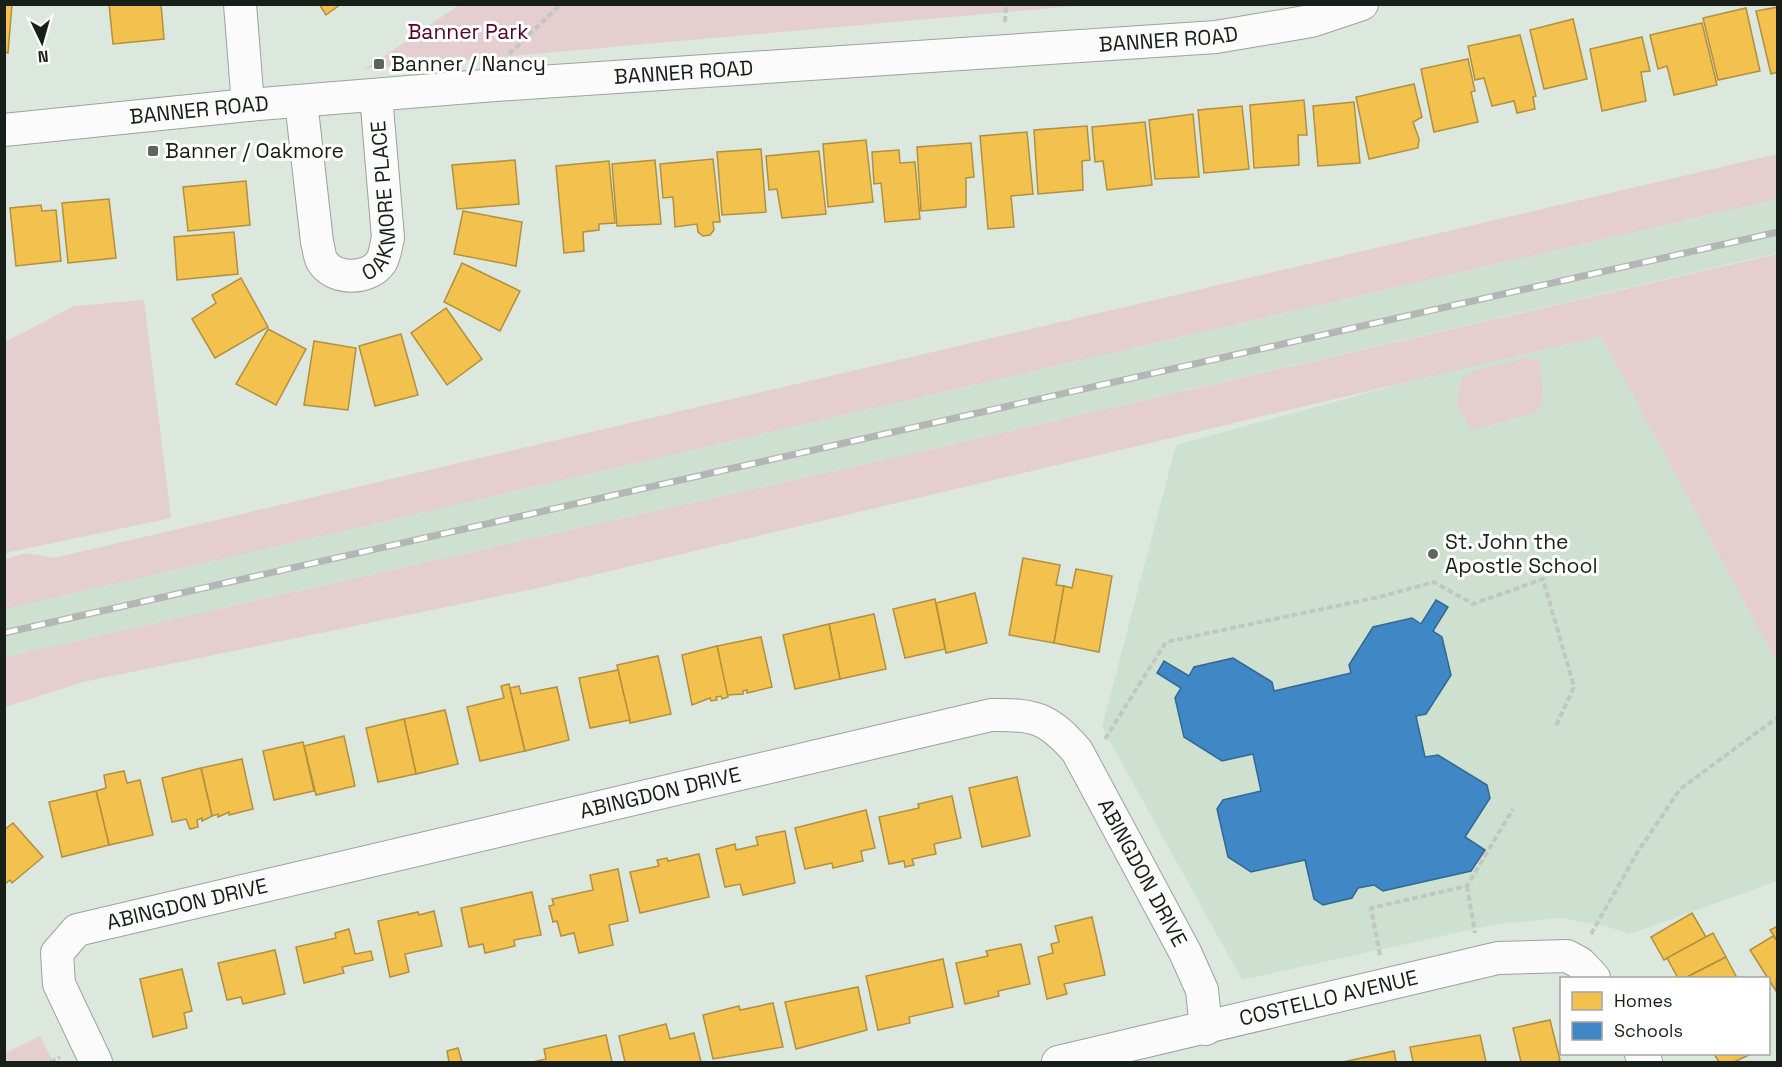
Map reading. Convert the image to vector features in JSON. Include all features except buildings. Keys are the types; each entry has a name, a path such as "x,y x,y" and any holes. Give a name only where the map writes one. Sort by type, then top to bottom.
{"street":[{"path":"240,4 248,105"},
{"name":"BANNER ROAD","path":"4,130 248,105 495,85 1216,37 1311,21 1362,4"},
{"name":"OAKMORE PLACE","path":"301,101 317,242 323,262 333,270 352,276 369,273 382,261 388,238 376,95"},
{"name":"ABINGDON DRIVE","path":"96,1062 60,984 57,953 77,930 992,715 1026,715 1057,728 1077,751 1185,952 1202,990 1206,1029"},
{"name":"COSTELLO AVENUE","path":"1058,1062 1206,1029 1498,958 1568,956 1587,971"}],"path":[{"path":"495,85 501,61 561,4"},
{"path":"1101,745 1166,642 1379,597 1434,582 1473,604 1543,579 1574,687 1555,728"},
{"path":"1587,971 1595,927 1632,862 1680,789 1778,717"},
{"path":"1476,936 1467,886 1513,809"},
{"path":"1381,957 1371,908 1467,886"}],"shaded area":[{"path":"1777,199 1777,253 972,440 5,657 4,609"},
{"name":"St. John the Apostle School","path":"1598,330 1777,663 1777,881 1630,934 1605,926 1561,918 1497,924 1242,980 1102,727 1176,445"}],"green space":[{"name":"Banner Park","path":"459,4 1086,5 365,69"},
{"path":"1777,154 1777,199 5,609 5,559 26,553 54,558"},
{"path":"1777,254 1777,663 1601,336 538,588 83,682 5,707 5,657 972,440"},
{"path":"144,300 171,518 5,553 5,342 74,306"},
{"path":"1528,358 1540,362 1543,403 1534,413 1472,430 1457,407 1461,379 1473,371"},
{"path":"40,1036 53,1062 5,1062 5,1053"}],"railway":[{"path":"4,633 1778,232"}],"place":[{"name":"Banner / Nancy","path":"379,64"},
{"name":"Banner / Oakmore","path":"153,151"},
{"name":"St. John the Apostle School","path":"1433,554"}]}
